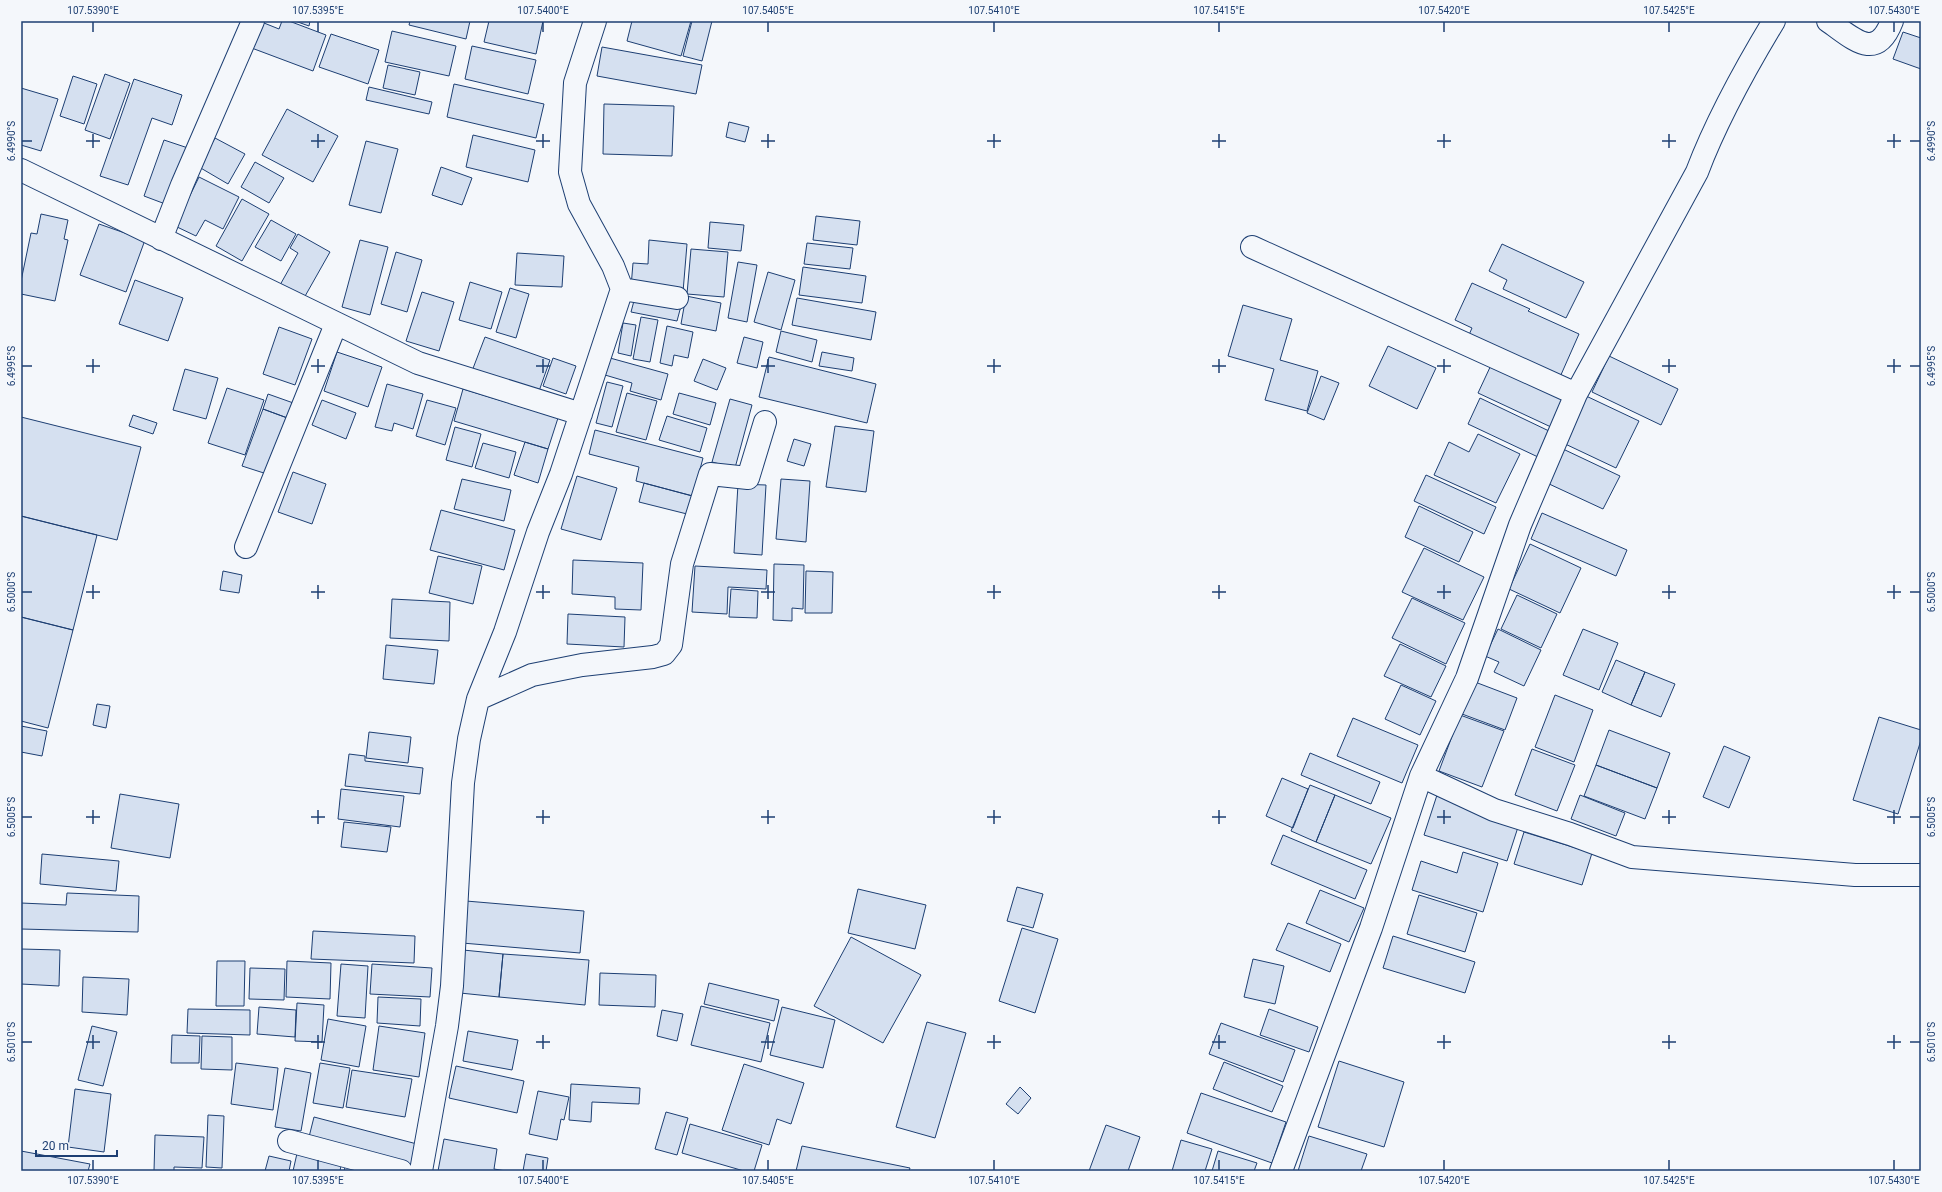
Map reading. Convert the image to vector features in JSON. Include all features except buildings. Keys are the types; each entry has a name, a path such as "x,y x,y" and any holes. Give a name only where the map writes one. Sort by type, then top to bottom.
{"street":[{"path":"161,239 182,184 252,21"},
{"path":"421,1171 447,1026 452,986 463,782 469,739 478,699 505,632 538,532 561,474 622,290 613,266 579,204 570,172 575,83 595,21"},
{"path":"1281,1171 1371,928 1421,776 1467,678 1520,525 1576,394 1698,172 1710,138 1755,53 1774,21"},
{"path":"1828,21 1860,43 1870,44 1879,41 1888,33 1892,21"},
{"path":"21,170 418,363 581,414"},
{"path":"1252,247 1576,394"},
{"path":"622,290 677,298"},
{"path":"246,547 336,324"},
{"path":"478,699 532,675 582,665 653,657 664,654 671,645 682,564 710,474 748,478 765,422"},
{"path":"1421,776 1494,810 1570,834 1632,857 1855,875 1921,875"},
{"path":"289,1141 401,1171"}]}
